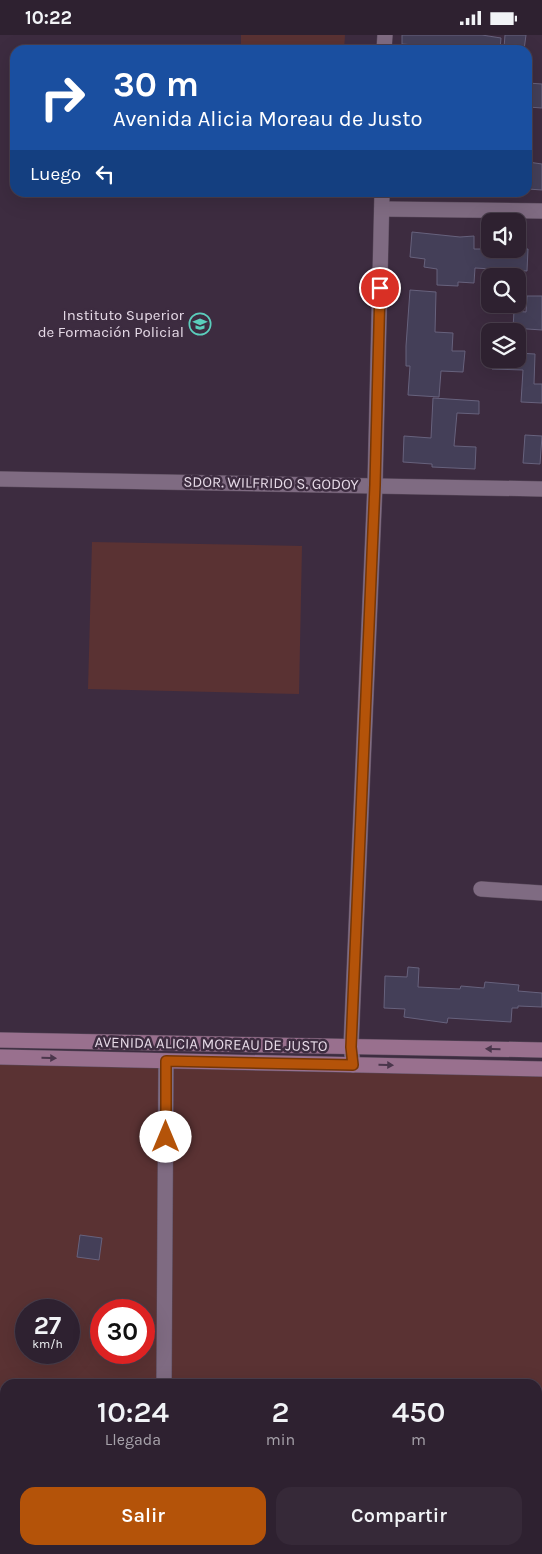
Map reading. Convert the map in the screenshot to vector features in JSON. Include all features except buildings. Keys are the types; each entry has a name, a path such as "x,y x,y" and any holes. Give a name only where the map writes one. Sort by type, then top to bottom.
{"main road":[{"name":"AVENIDA ALICIA MOREAU DE JUSTO","path":"0,1040 542,1050"},
{"name":"AVENIDA ALICIA MOREAU DE JUSTO","path":"0,1057 542,1069"}],"street":[{"path":"353,1065 351,1047 375,485 382,197"},
{"path":"382,209 542,211"},
{"name":"SDOR. WILFRIDO S. GODOY","path":"0,479 542,489"},
{"path":"480,889 542,893"},
{"path":"164,1379 166,1061"}],"shaded area":[{"path":"241,35 345,35 344,45 241,45"},
{"path":"92,542 302,546 299,694 88,689"},
{"path":"0,1058 542,1069 542,1379 0,1379"}],"place":[{"name":"Instituto Superior de Formación Policial","path":"200,324"}],"route":[{"path":"166,1137 166,1061 353,1065 351,1047 375,485 380,288"}]}
